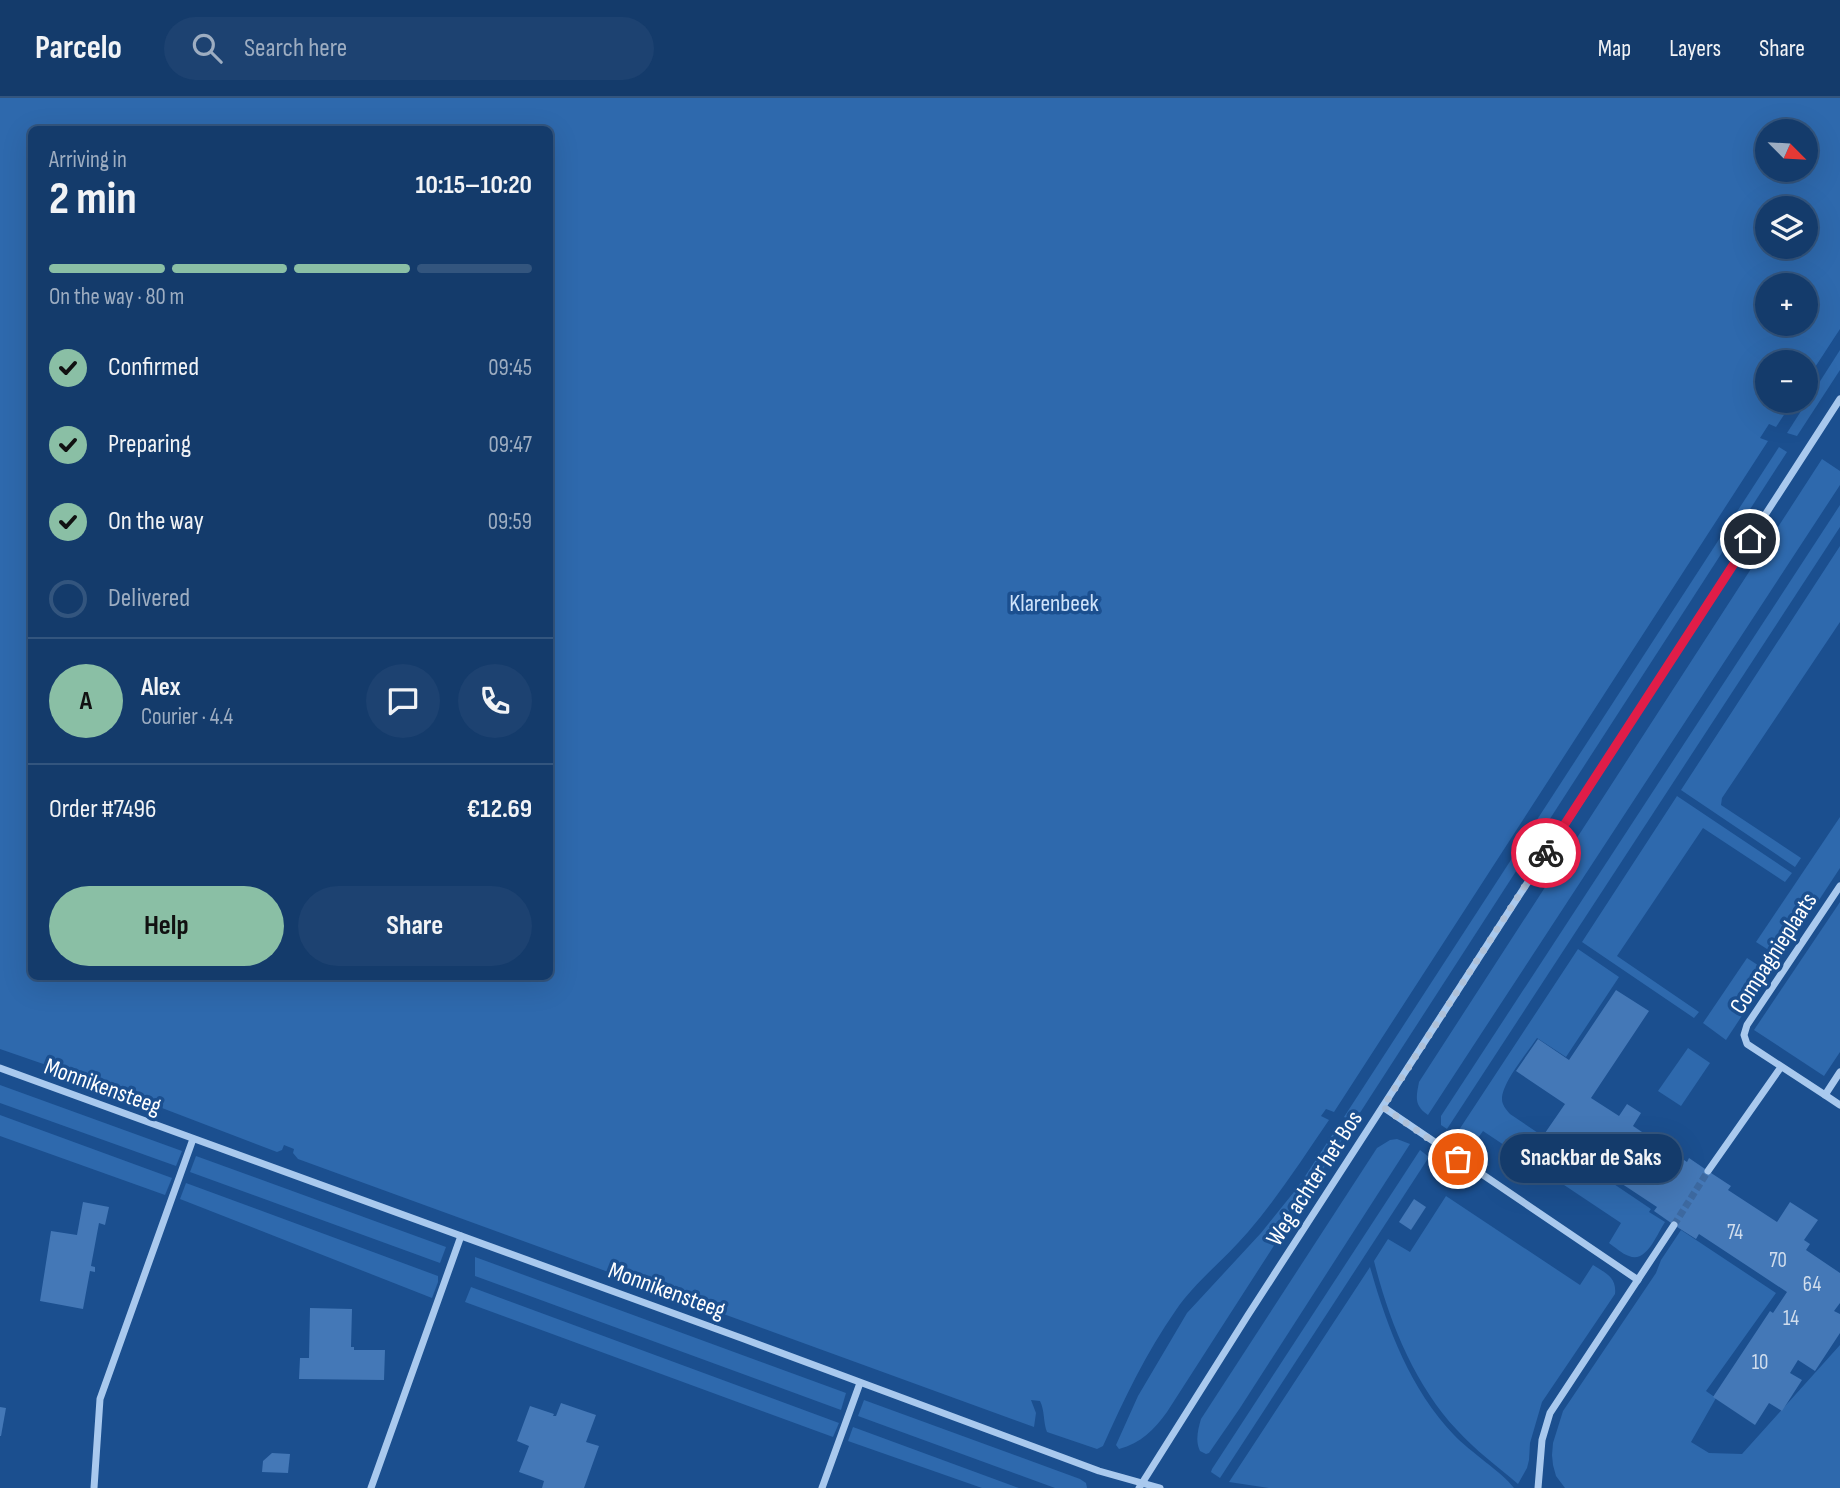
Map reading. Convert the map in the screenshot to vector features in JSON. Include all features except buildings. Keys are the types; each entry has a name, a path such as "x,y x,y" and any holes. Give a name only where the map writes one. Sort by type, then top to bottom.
{"street":[{"name":"Weg achter het Bos","path":"1140,1486 1840,399"},
{"name":"Compagnieplaats","path":"1840,886 1747,1026 1744,1035 1747,1044 1840,1105"},
{"path":"1709,1171 1781,1067"},
{"name":"Monnikensteeg","path":"0,1068 1140,1486 1160,1488"},
{"path":"1825,1095 1840,1072"},
{"path":"1383,1107 1638,1280"},
{"path":"94,1488 100,1399 193,1139"},
{"path":"1538,1488 1542,1440 1550,1413 1674,1225"},
{"path":"371,1488 461,1236"},
{"path":"822,1488 860,1382"}],"green space":[{"name":"Klarenbeek","path":"0,98 1840,98 1840,329 1818,363 1818,350 1755,350 1755,413 1785,413 1776,427 1769,424 1760,438 1768,441 1334,1112 1326,1109 1321,1116 1329,1120 1310,1149 1259,1219 1192,1289 1165,1326 1136,1376 1103,1446 1097,1449 1047,1432 1040,1401 1031,1400 1036,1413 1034,1427 298,1159 293,1153 294,1149 284,1145 282,1150 277,1152 0,1049"},
{"path":"1840,350 1840,370 1818,404 1818,384"},
{"path":"1800,413 1812,413 1797,436 1787,433"},
{"path":"1779,447 1787,452 1354,1122 1344,1117"},
{"path":"1822,459 1840,471 1840,485 1428,1115 1417,1101 1419,1082"},
{"path":"1840,505 1840,527 1447,1129 1441,1125 1441,1116"},
{"path":"1840,546 1840,622 1722,798 1721,805 1801,858 1795,867 1681,790"},
{"path":"1677,796 1792,873 1785,882 1703,828 1617,956 1699,1012 1694,1018 1582,942"},
{"path":"1840,817 1840,868 1781,958 1756,942"},
{"path":"1840,902 1840,1052 1824,1076 1754,1030"},
{"path":"1578,949 1619,977 1566,1057 1537,1038 1506,1084 1502,1101 1510,1114 1651,1209 1649,1212 1665,1222 1641,1256 1624,1254 1609,1243 1621,1223 1483,1131 1471,1148 1455,1136"},
{"path":"1747,958 1770,973 1726,1040 1703,1023"},
{"path":"1688,1048 1710,1063 1681,1106 1658,1091"},
{"path":"0,1085 182,1151 176,1166 0,1103"},
{"path":"0,1115 172,1178 165,1195 0,1136"},
{"path":"1338,1126 1347,1132 1167,1412 1146,1435 1119,1449 1116,1445 1138,1396 1187,1313 1261,1233 1298,1187"},
{"path":"1397,1139 1410,1144 1240,1408 1209,1453 1200,1451 1197,1439 1201,1419 1377,1148"},
{"path":"1420,1150 1429,1157 1220,1478 1211,1472 1212,1469"},
{"path":"196,1156 446,1247 440,1263 190,1172"},
{"path":"186,1183 438,1276 432,1298 180,1199"},
{"path":"1446,1196 1580,1285 1593,1265 1614,1283 1615,1294 1542,1402 1530,1443 1527,1468 1518,1484 1464,1437 1428,1393 1396,1329 1374,1261 1388,1239 1410,1252"},
{"path":"1681,1230 1776,1293 1706,1391 1716,1398 1691,1442 1709,1453 1742,1454 1840,1345 1840,1488 1565,1488 1556,1476 1553,1443 1563,1411 1656,1273 1661,1260"},
{"path":"475,1257 846,1393 841,1410 475,1276"},
{"path":"1370,1267 1392,1334 1425,1398 1454,1435 1514,1488 1269,1488 1229,1482"},
{"path":"471,1287 839,1423 833,1437 465,1302"},
{"path":"864,1400 1080,1479 1086,1483 1087,1488 1055,1488 858,1416"},
{"path":"853,1427 1019,1488 982,1488 848,1441"}],"tunnel":[{"path":"1674,1225 1708,1171"}],"way so far":[{"path":"1458,1159 1383,1107 1546,853"}],"place":[{"name":"Snackbar de Saks","path":"1458,1159"}],"route":[{"path":"1546,853 1750,539"}]}
